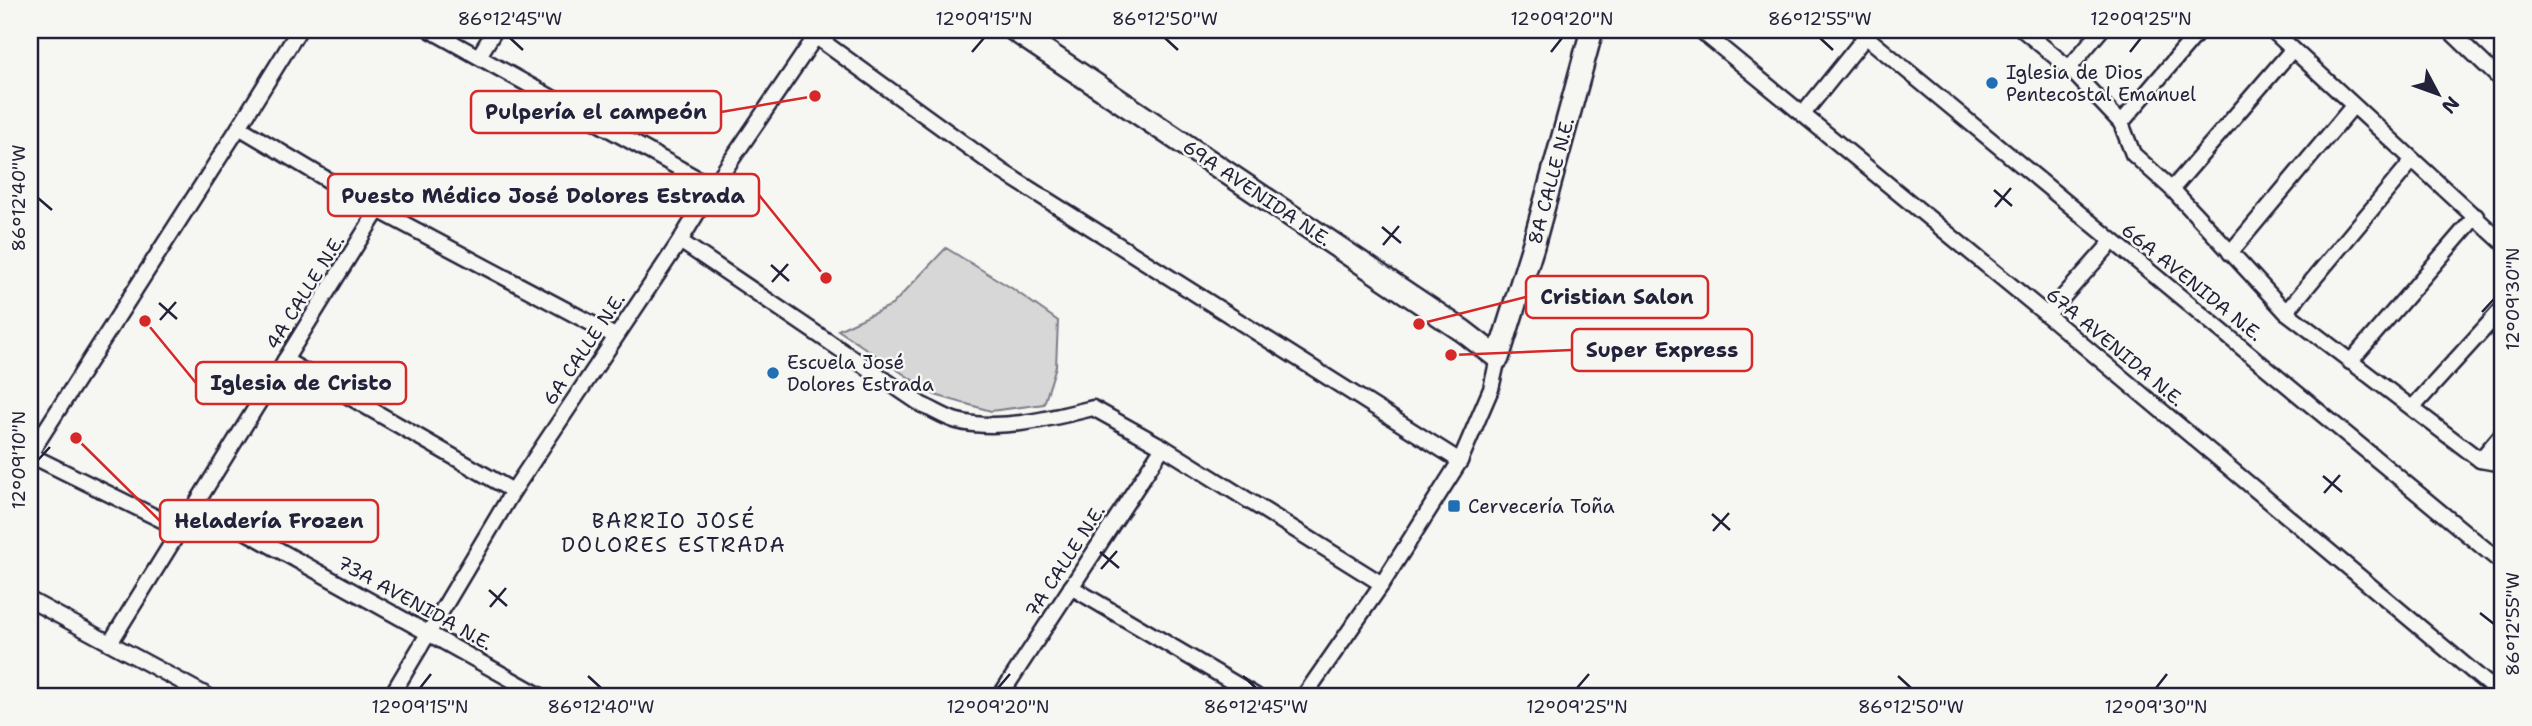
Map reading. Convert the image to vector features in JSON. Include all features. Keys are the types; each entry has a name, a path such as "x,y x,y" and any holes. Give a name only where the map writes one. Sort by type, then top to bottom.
{"street":[{"path":"180,529 30,454 299,30"},
{"path":"430,30 713,187"},
{"path":"480,56 495,30"},
{"name":"69A AVENIDA N.E.","path":"1014,30 1463,331 1498,358"},
{"name":"8A CALLE N.E.","path":"1304,696 1382,584 1460,461 1490,391 1592,30"},
{"name":"67A AVENIDA N.E.","path":"1700,30 2502,696"},
{"path":"2023,30 2069,68 2121,123 2133,154 2172,189 2286,312 2480,460 2502,464"},
{"path":"2069,68 2101,30"},
{"path":"2121,123 2200,30"},
{"path":"2272,30 2502,242"},
{"path":"2449,30 2502,81"},
{"path":"818,33 1003,172 1460,461"},
{"name":"6A CALLE N.E.","path":"391,696 513,491 818,33"},
{"path":"1803,114 1862,33"},
{"name":"66A AVENIDA N.E.","path":"1862,33 2502,563"},
{"path":"2172,189 2292,50"},
{"path":"2230,253 2353,106"},
{"path":"239,127 379,210 615,337"},
{"path":"2286,312 2412,160"},
{"name":"4A CALLE N.E.","path":"110,643 379,210"},
{"path":"2350,362 2476,216"},
{"path":"680,242 922,405 957,421 989,424 1038,421 1093,408 1163,447 1382,584"},
{"path":"2047,316 2112,242"},
{"path":"2413,407 2502,309"},
{"path":"285,360 513,491"},
{"path":"2480,460 2502,434"},
{"name":"7A CALLE N.E.","path":"1000,696 1163,447"},
{"name":"73A AVENIDA N.E.","path":"196,504 541,696"},
{"path":"1071,587 1256,696"},
{"path":"30,600 208,696"}],"shaded area":[{"path":"946,248 1013,289 1058,321 1056,366 1044,404 991,411 935,395 838,330 892,305"}],"place":[{"name":"Iglesia de Dios Pentecostal Emanuel","path":"1992,83"},
{"name":"Pulpería el campeón","path":"815,96"},
{"name":"Puesto Médico José Dolores Estrada","path":"826,278"},
{"name":"Iglesia de Cristo","path":"145,321"},
{"name":"Cristian Salon","path":"1419,324"},
{"name":"Super Express","path":"1451,355"},
{"name":"Escuela José Dolores Estrada","path":"773,373"},
{"name":"Heladería Frozen","path":"76,438"},
{"name":"Cervecería Toña","path":"1454,506"}],"district":[{"name":"BARRIO JOSÉ DOLORES ESTRADA","path":"674,533"}]}
